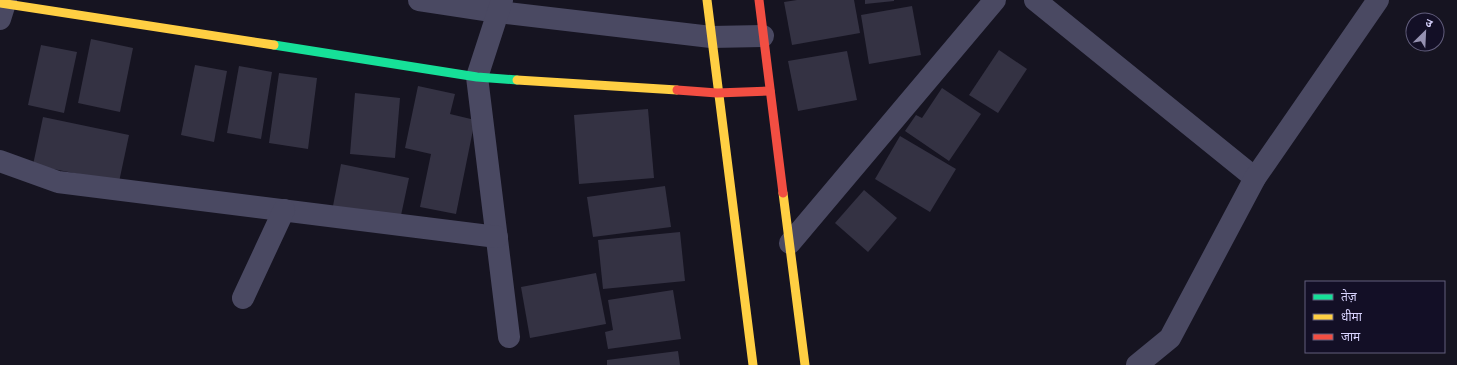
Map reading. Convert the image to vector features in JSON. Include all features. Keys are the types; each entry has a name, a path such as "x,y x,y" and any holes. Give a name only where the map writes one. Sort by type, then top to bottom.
{"street":[{"path":"419,0 500,6 711,37 763,36"},
{"path":"707,0 717,93 753,365"},
{"path":"759,0 805,365"},
{"path":"790,243 995,0"},
{"path":"1035,0 1256,178"},
{"path":"1138,365 1170,338 1256,178 1378,0"},
{"path":"500,6 477,77 509,338"},
{"path":"3,7 477,77 717,93 770,91"},
{"path":"0,161 58,182 497,236"},
{"path":"243,298 284,210"}],"building":[{"path":"797,0 854,0 860,33 792,45 784,2"},
{"path":"865,0 894,0 894,1 865,4"},
{"path":"912,6 921,55 869,64 861,15"},
{"path":"91,39 133,48 120,112 78,103"},
{"path":"41,45 77,52 64,113 28,105"},
{"path":"999,50 1027,69 998,113 969,95"},
{"path":"847,51 857,100 798,111 788,61"},
{"path":"195,65 227,71 214,142 181,135"},
{"path":"239,66 272,72 261,139 227,133"},
{"path":"279,73 317,78 308,149 269,143"},
{"path":"418,86 455,94 450,114 475,120 456,214 420,207 431,154 405,148"},
{"path":"942,88 981,114 949,161 905,131 916,115 922,118"},
{"path":"355,93 400,98 395,158 350,154"},
{"path":"648,109 654,178 579,184 574,115"},
{"path":"43,117 129,135 119,182 33,165"},
{"path":"900,136 956,169 930,212 875,179"},
{"path":"341,164 409,178 400,220 333,206"},
{"path":"665,186 671,227 593,237 587,197"},
{"path":"864,190 897,218 868,252 835,223"},
{"path":"680,232 685,281 603,289 598,240"},
{"path":"596,273 606,324 530,338 521,287"},
{"path":"673,290 681,339 608,349 605,332 613,330 608,300"},
{"path":"678,351 680,365 607,365 607,360"}],"traffic: fast":[{"path":"274,45 477,77 517,80"}],"traffic: slow":[{"path":"707,0 753,365"},
{"path":"0,3 274,45"},
{"path":"517,80 677,90"},
{"path":"783,193 805,365"}],"traffic: jam":[{"path":"759,0 783,193"},
{"path":"677,90 717,93 770,91"}]}
